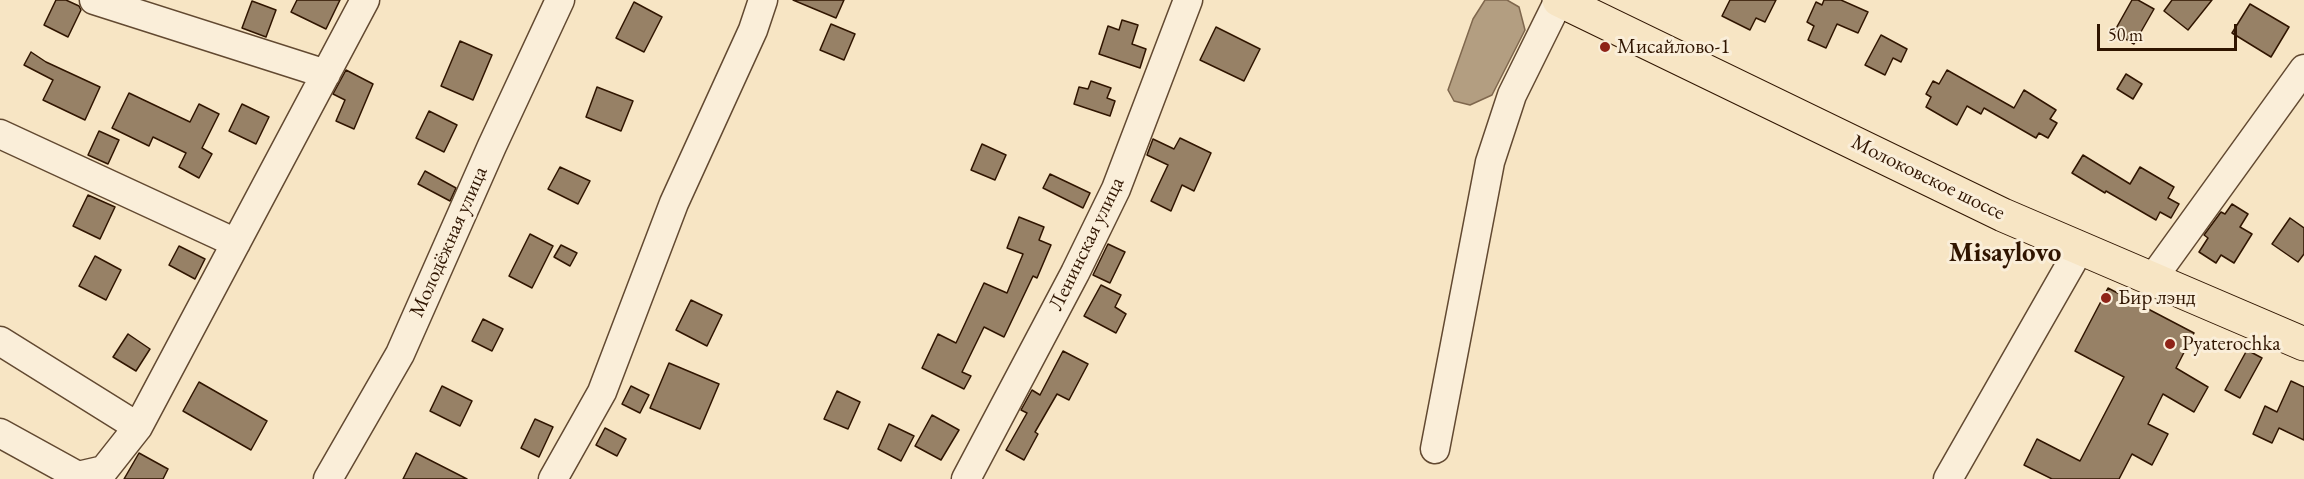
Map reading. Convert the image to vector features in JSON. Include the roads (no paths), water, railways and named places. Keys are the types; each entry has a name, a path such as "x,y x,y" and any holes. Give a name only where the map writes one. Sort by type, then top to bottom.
{"main road":[{"name":"Молоковское шоссе","path":"1559,0 1992,210 2304,344"}],"street":[{"path":"94,0 326,74"},
{"path":"0,433 78,476 104,470 138,427 365,0"},
{"name":"Молодёжная улица","path":"328,479 400,354 492,146 560,0"},
{"path":"553,479 602,392 674,202 753,30 763,0"},
{"name":"Ленинская улица","path":"966,479 1075,273 1116,189 1188,0"},
{"path":"1435,449 1490,162 1512,95 1559,0"},
{"path":"2153,278 2304,69"},
{"path":"0,134 237,243"},
{"path":"1948,479 2080,248"},
{"path":"0,341 138,427"}],"place":[{"name":"Мисайлово-1","path":"1605,47"},
{"name":"Бир лэнд","path":"2106,298"},
{"name":"Pyaterochka","path":"2170,344"}],"district":[{"name":"Misaylovo","path":"2005,254"}]}
